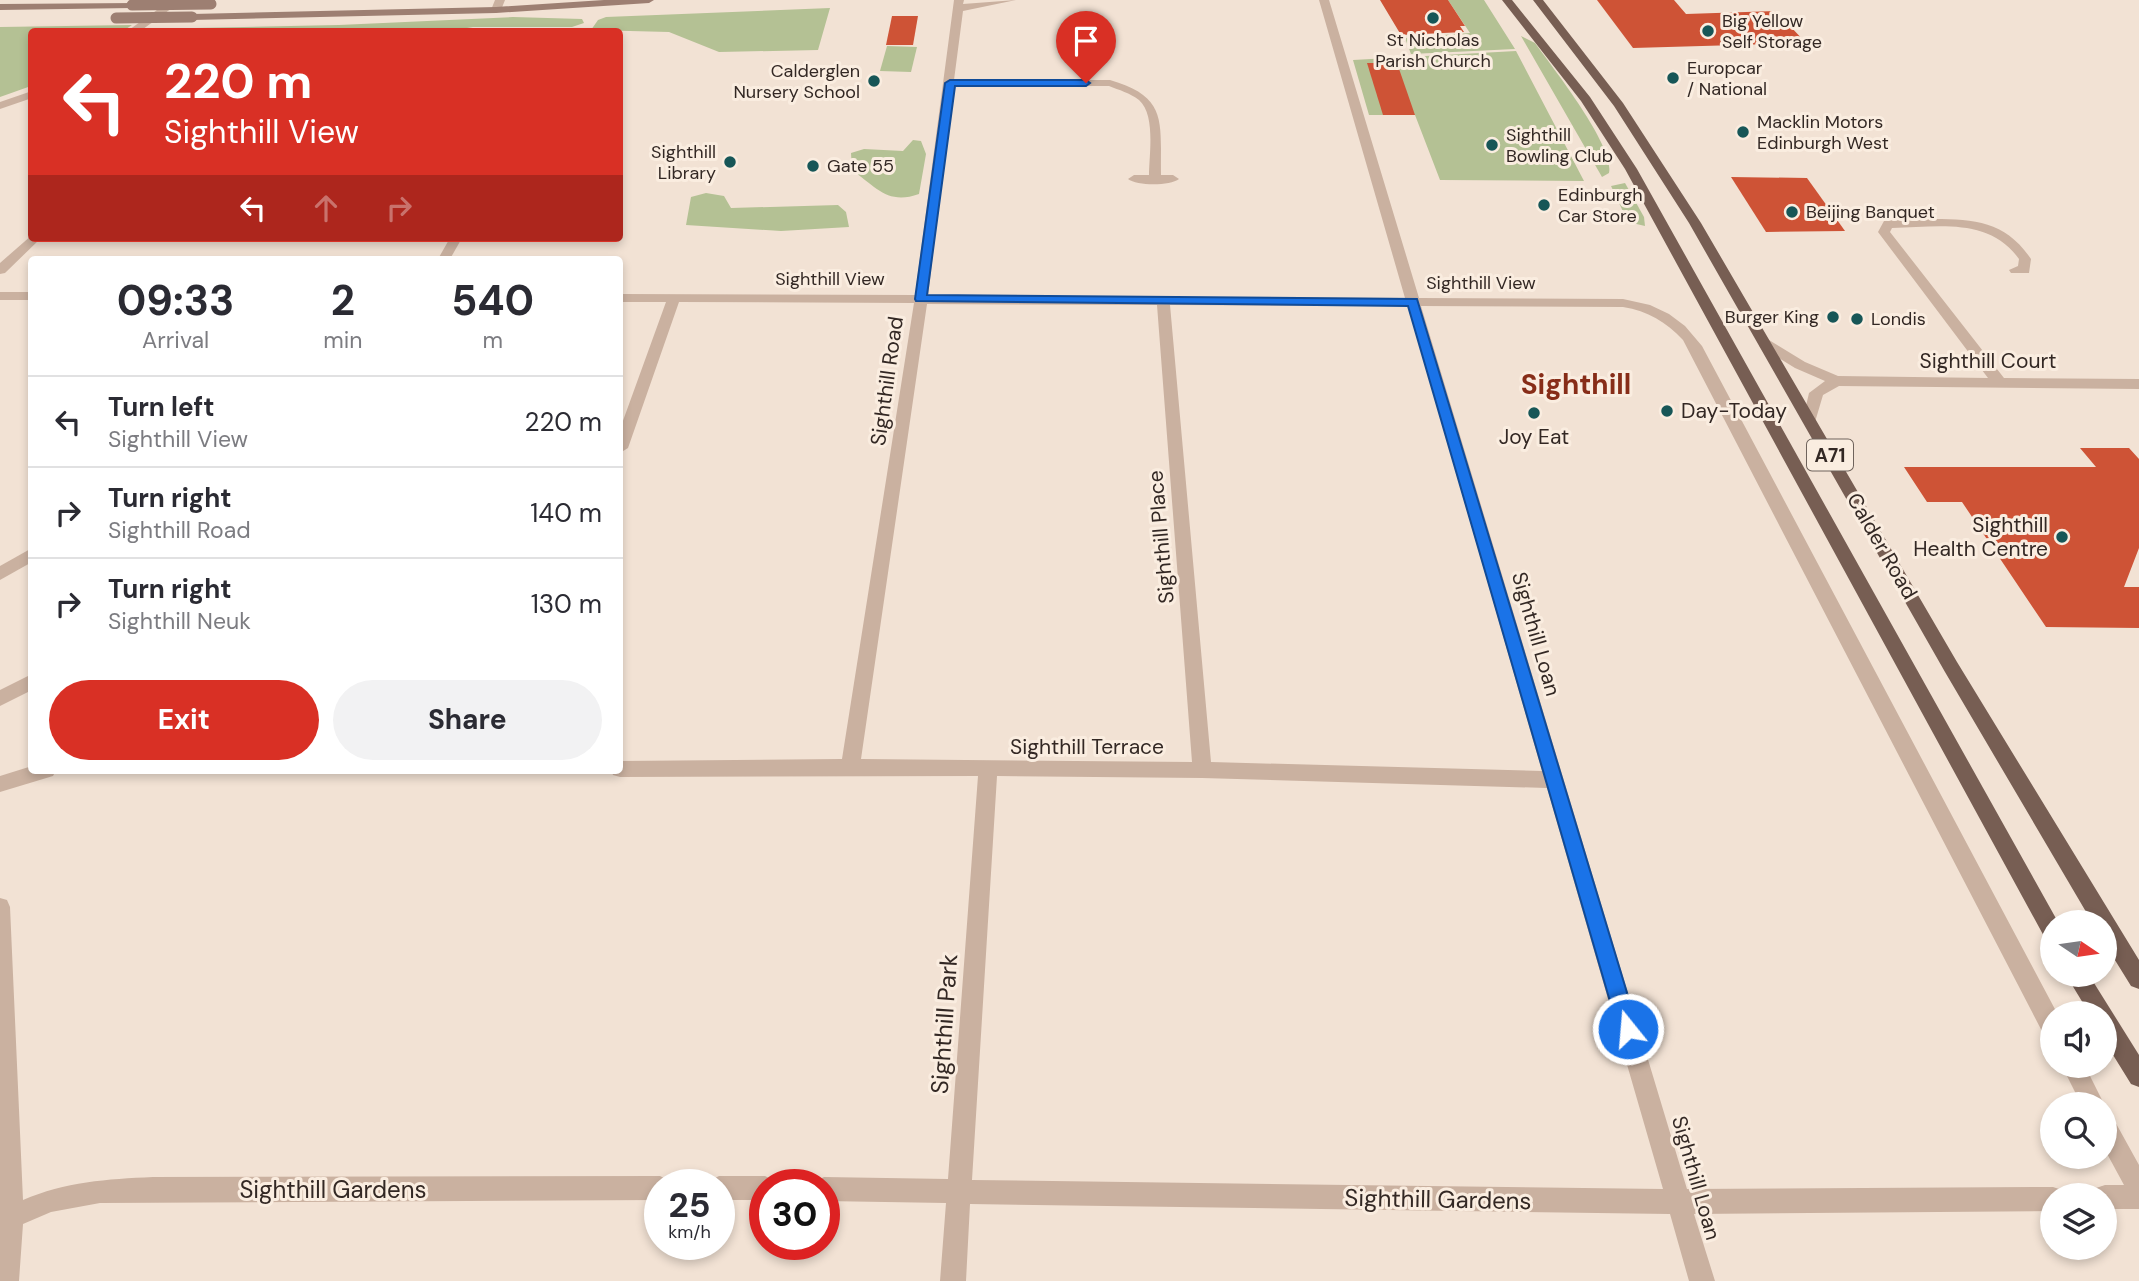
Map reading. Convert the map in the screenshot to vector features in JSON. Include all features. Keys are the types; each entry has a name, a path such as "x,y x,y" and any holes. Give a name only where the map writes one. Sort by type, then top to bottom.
{"main road":[{"path":"291,3 458,0"},
{"path":"103,18 649,0"},
{"name":"Calder Road","path":"1507,0 1586,99 1631,169 2040,910"},
{"name":"Calder Road","path":"1538,0 1619,105 1653,156 1810,419 1951,667 2096,910"},
{"path":"0,7 224,4"},
{"path":"0,18 65,18"},
{"name":"Calder Road","path":"2118,946 2139,979"},
{"path":"2117,1040 2139,1076"}],"street":[{"path":"137,28 178,0"},
{"path":"960,4 1011,0"},
{"name":"Sighthill Loan","path":"1324,0 1702,1281"},
{"name":"Sighthill Road","path":"850,767 921,299 960,4"},
{"path":"950,83 1110,83 1135,93 1148,102 1153,117 1155,179"},
{"path":"0,106 28,96"},
{"path":"1134,179 1173,179"},
{"path":"1999,382 1884,232 1888,224 1969,225 1988,229 2008,239 2025,259 2026,267 2016,270"},
{"path":"0,270 31,242"},
{"path":"0,296 28,296"},
{"name":"Sighthill View","path":"623,298 1623,303 1653,309 1682,329 1695,346 2040,1004"},
{"path":"623,440 674,298"},
{"name":"Sighthill Place","path":"1163,301 1202,770"},
{"name":"Sighthill Court","path":"1764,342 1800,365 1836,381 2139,384"},
{"path":"1810,419 1816,393 1836,381"},
{"path":"0,574 28,556"},
{"path":"0,699 28,683"},
{"name":"Sighthill Terrace","path":"623,769 850,767 1202,770 1555,780"},
{"name":"Sighthill Park","path":"953,1281 988,770"},
{"path":"0,784 33,774"},
{"path":"0,907 5,995 10,1216 6,1281"},
{"path":"2117,1148 2139,1189"},
{"name":"Sighthill Gardens","path":"10,1216 51,1200 100,1191 644,1188"},
{"name":"Sighthill Gardens","path":"840,1189 1679,1201 2040,1199"},
{"path":"2117,1198 2139,1197"}],"green space":[{"path":"1448,0 1484,0 1515,49 1411,54 1405,38 1470,33"},
{"path":"830,8 818,50 719,52 669,32 592,28 598,20 606,17"},
{"path":"513,17 582,19 584,23 572,27 194,28"},
{"path":"132,25 128,28 28,28 28,87 0,97 0,27"},
{"path":"1521,36 1535,43 1581,107 1602,145 1609,173 1602,177"},
{"path":"887,46 917,47 911,72 880,71"},
{"path":"1516,51 1584,181 1440,180 1415,115 1369,115 1353,60"},
{"path":"913,140 921,141 926,154 919,194 908,197 891,196 852,170 851,153 864,149 903,151"},
{"path":"1625,183 1644,217 1645,226 1628,222 1611,186"},
{"path":"706,193 724,196 731,208 838,205 846,212 849,227 781,231 686,225 691,197"}],"building":[{"name":"St Nicholas Parish Church","path":"1380,0 1448,0 1465,26 1460,26 1464,32 1401,35"},
{"name":"Big Yellow Self Storage","path":"1597,0 1674,0 1686,14 1776,11 1806,43 1633,48"},
{"path":"892,16 918,16 913,45 886,45"},
{"path":"1367,63 1397,63 1415,115 1383,115"},
{"name":"Beijing Banquet","path":"1731,177 1807,178 1845,231 1766,232"},
{"name":"Sighthill Health Centre","path":"2080,448 2129,448 2139,459 2139,548 2124,587 2139,587 2139,628 2046,627 1962,502 1927,502 1904,467 2096,467"}],"place":[{"name":"St Nicholas Parish Church","path":"1433,18"},
{"name":"Big Yellow Self Storage","path":"1708,31"},
{"name":"Europcar / National","path":"1673,78"},
{"name":"Calderglen Nursery School","path":"874,81"},
{"name":"Macklin Motors Edinburgh West","path":"1743,132"},
{"name":"Sighthill Bowling Club","path":"1492,145"},
{"name":"Sighthill Library","path":"730,162"},
{"name":"Gate 55","path":"813,166"},
{"name":"Edinburgh Car Store","path":"1544,205"},
{"name":"Beijing Banquet","path":"1792,212"},
{"name":"Burger King","path":"1833,317"},
{"name":"Londis","path":"1857,319"},
{"name":"Day-Today","path":"1667,411"},
{"name":"Joy Eat","path":"1534,413"},
{"name":"Sighthill Health Centre","path":"2062,537"}],"district":[{"name":"Sighthill","path":"1576,384"}],"route":[{"path":"1086,83 950,83 921,299 1413,302 1628,1029"}]}
